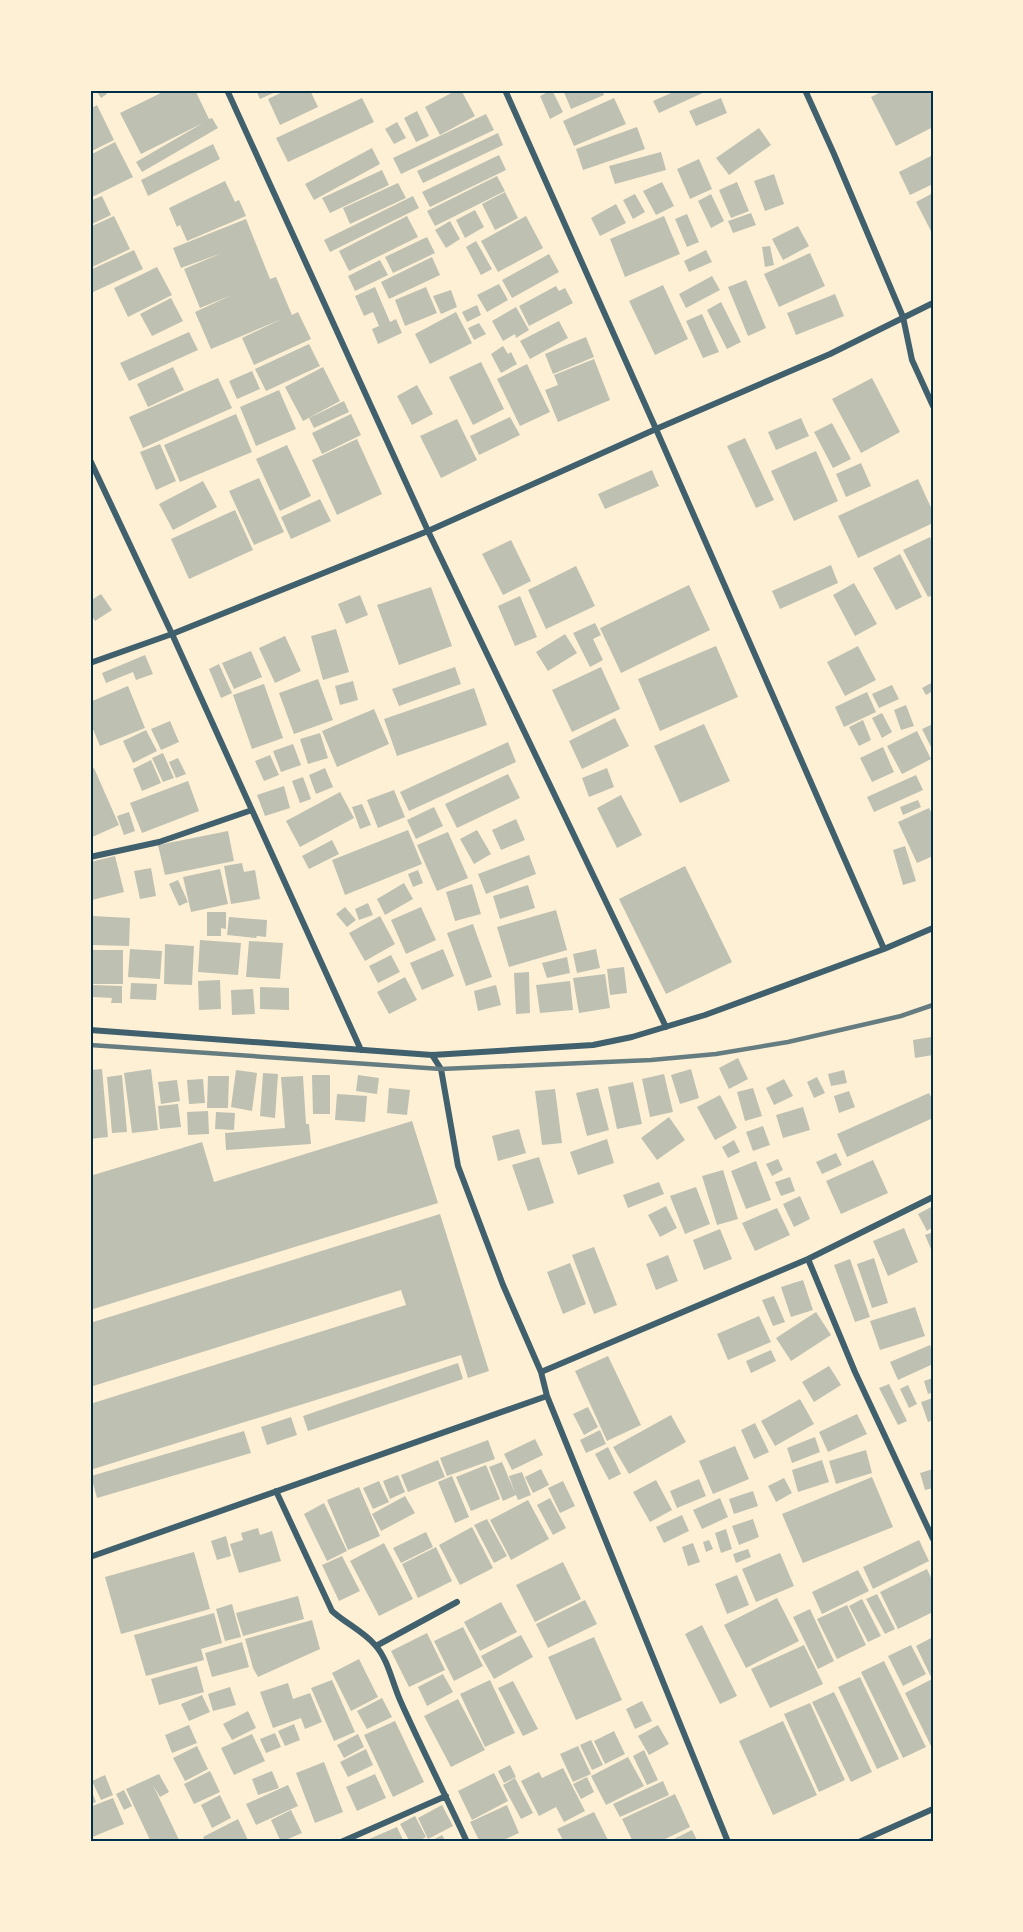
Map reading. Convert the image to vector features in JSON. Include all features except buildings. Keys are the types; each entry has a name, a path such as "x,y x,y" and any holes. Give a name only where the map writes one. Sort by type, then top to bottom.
{"street":[{"path":"227,90 428,531 666,1027"},
{"path":"505,90 884,949"},
{"path":"805,90 903,318 912,360 933,406"},
{"path":"90,663 172,634 428,531 830,354 933,303"},
{"path":"90,460 172,634 361,1050"},
{"path":"90,857 159,842 252,810"},
{"path":"90,1030 432,1055 593,1045 666,1027 747,1000 884,949 933,928"},
{"path":"432,1055 441,1069 458,1166 503,1285 541,1372 547,1396 728,1842"},
{"path":"541,1372 808,1259 933,1197"},
{"path":"808,1259 855,1372 933,1539"},
{"path":"90,1557 547,1396"},
{"path":"276,1491 332,1611 376,1646 466,1842"},
{"path":"376,1646 457,1602"},
{"path":"341,1842 446,1796"},
{"path":"859,1842 933,1809"}],"railway":[{"path":"90,1045 441,1069 651,1060 716,1054 788,1042 901,1016 933,1005"}]}
